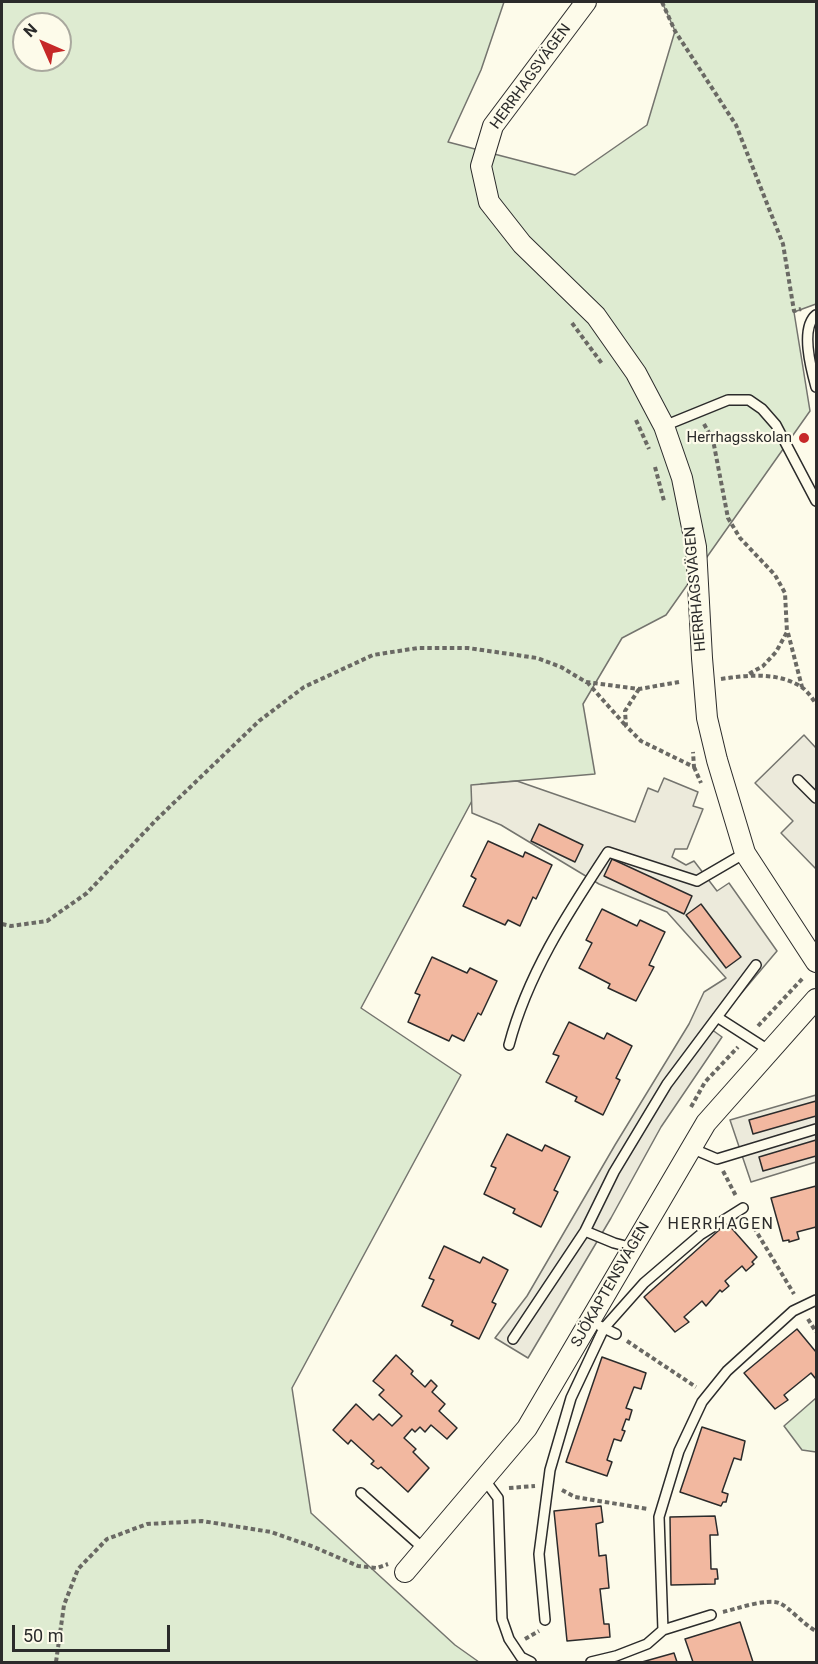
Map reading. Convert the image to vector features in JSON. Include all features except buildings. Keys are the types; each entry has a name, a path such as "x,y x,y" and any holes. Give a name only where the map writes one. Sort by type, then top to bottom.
{"street":[{"name":"HERRHAGSVÄGEN","path":"586,2 493,126 481,166 489,202 522,244 596,316 636,373 664,426 682,478 696,547 707,718 717,760 745,853 816,962"},
{"name":"SJÖKAPTENSVÄGEN","path":"397,1567 424,1549 527,1428 597,1325 633,1248 706,1123 816,999"}],"lane":[{"path":"816,315 808,328 811,368 816,387"},
{"path":"664,426 728,400 749,400 762,409 776,425 816,501"},
{"path":"798,780 816,798"},
{"path":"509,1045 514,1023 539,964 559,927 608,852 697,881 745,853"},
{"path":"513,1339 585,1231 614,1172 667,1084 756,965"},
{"path":"717,1017 771,1052"},
{"path":"691,1148 717,1160 816,1129"},
{"path":"545,1620 539,1554 550,1470 571,1398 597,1325 700,1235 743,1208"},
{"path":"585,1231 633,1248"},
{"path":"663,1630 659,1517 679,1451 702,1402 727,1371 793,1311 816,1300"},
{"path":"597,1325 616,1334"},
{"path":"484,1479 497,1497 502,1619 509,1640 521,1657 531,1662"},
{"path":"362,1493 424,1549"},
{"path":"591,1662 616,1656 648,1644 663,1630 711,1615"}],"path":[{"path":"662,2 675,31 736,125 783,244 794,311 805,308"},
{"path":"567,317 610,374"},
{"path":"699,413 712,441 728,518 740,538 775,575 785,593 788,632 802,687 816,704"},
{"path":"633,414 652,457 666,508"},
{"path":"747,675 763,666 776,652 788,632"},
{"path":"2,924 11,926 47,921 87,893 156,820 259,722 304,687 373,654 418,648 468,648 537,658 561,667 586,682 641,741 694,767 692,744"},
{"path":"718,680 747,675 778,677 802,687"},
{"path":"586,682 639,689 679,682"},
{"path":"626,726 626,711 639,689"},
{"path":"717,1160 801,1307"},
{"path":"616,1334 707,1395"},
{"path":"497,1497 505,1488 549,1485 574,1497 660,1511"},
{"path":"56,1662 64,1605 78,1569 107,1539 147,1524 213,1522 271,1532 358,1566 397,1567"},
{"path":"711,1615 765,1603 779,1603 816,1631"},
{"path":"509,1640 525,1640 538,1633 545,1620"}],"green space":[{"path":"2,2 504,2 481,70 448,142 575,175 647,125 675,31 662,2 816,2 816,304 794,312 810,411 666,615 622,638 583,704 595,774 481,784 361,1008 461,1075 292,1388 311,1513 455,1645 479,1662 2,1662"},
{"path":"816,1398 816,1452 802,1450 784,1426"}],"shaded area":[{"path":"804,735 816,748 816,869 781,833 793,821 755,783"},
{"path":"664,778 698,792 693,806 703,809 687,849 675,849 672,857 686,865 694,861 717,891 729,883 777,951 711,1029 722,1037 661,1127 611,1218 528,1358 495,1338 527,1296 689,1024 704,992 726,978 667,912 599,884 501,825 472,813 471,785 517,781 635,822 648,788 658,792"},
{"path":"816,1095 816,1162 751,1182 730,1120"}],"place":[{"name":"Herrhagsskolan","path":"804,438"}],"district":[{"name":"HERRHAGEN","path":"721,1225"}]}
